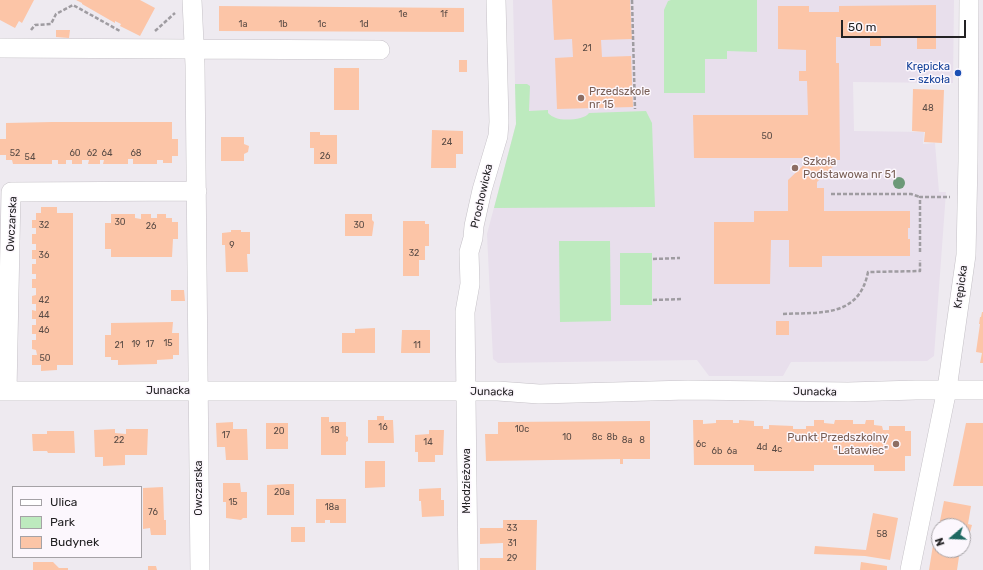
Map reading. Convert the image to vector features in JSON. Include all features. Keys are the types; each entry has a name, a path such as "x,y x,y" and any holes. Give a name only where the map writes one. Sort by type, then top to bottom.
{"street":[{"name":"Prochowicka","path":"467,391 465,312 470,284 469,252 480,197 498,136 499,122 496,0"},
{"name":"Krępicka","path":"910,570 947,389 966,255 969,0"},
{"name":"Owczarska","path":"185,5 194,48 195,65 200,570"},
{"path":"0,48 380,50"},
{"name":"Owczarska","path":"3,391 12,192 197,191"},
{"name":"Junacka","path":"3,391 498,391 539,394 688,390 848,392 947,389 983,390"},
{"name":"Młodzieżowa","path":"467,391 468,570"}],"path":[{"path":"632,0 635,109"},
{"path":"28,34 34,25 51,24 56,14 73,5 121,32"},
{"path":"151,35 185,5"},
{"path":"831,194 911,194 920,197 954,197"},
{"path":"920,197 920,252"},
{"path":"653,259 680,258"},
{"path":"783,314 827,312 843,308 857,297 864,286 868,272 920,271 920,260"},
{"path":"653,300 682,299"}],"shaded area":[{"name":"Szkoła Podstawowa nr 51","path":"513,0 954,0 953,83 853,82 854,131 924,132 923,144 935,143 939,192 946,192 934,356 927,361 791,362 783,376 709,376 697,360 498,363 493,359 487,234 516,124"}],"green space":[{"path":"757,0 757,52 727,51 727,59 705,59 705,93 664,93 664,10 668,1"},
{"path":"515,84 527,84 530,86 529,111 548,110 548,113 559,119 568,120 579,118 589,113 646,111 652,123 655,207 494,208 516,124"},
{"path":"559,241 610,241 611,321 560,322"},
{"path":"620,253 652,253 652,305 620,305"}],"building":[{"path":"0,0 34,0 22,23 19,21 15,28 0,20"},
{"path":"76,0 140,0 155,8 140,36"},
{"path":"552,0 630,0 632,39 601,40 602,57 631,56 633,107 557,109 555,58 573,57 572,39 554,40"},
{"path":"936,5 936,49 917,49 917,37 881,37 881,46 870,46 870,37 836,37 836,63 839,63 840,160 837,160 837,163 817,182 817,188 824,188 824,211 910,211 910,228 908,228 908,239 910,239 910,256 822,256 822,267 789,267 789,240 771,240 770,284 714,284 714,222 754,222 754,211 788,211 788,180 809,160 809,158 694,158 693,115 808,115 807,81 799,81 799,71 806,71 806,50 778,49 778,6 809,6 809,12 839,12 839,6"},
{"path":"219,6 464,8 464,32 219,31"},
{"path":"56,30 70,30 69,38 56,37"},
{"path":"459,60 467,60 467,72 459,72"},
{"path":"334,68 359,68 359,110 334,110"},
{"path":"913,89 944,90 942,143 924,142 925,132 912,131"},
{"path":"172,122 172,139 178,139 178,156 172,156 172,163 163,163 163,160 157,160 157,164 133,164 133,159 128,159 128,164 103,164 104,160 100,160 100,164 88,164 89,160 82,160 82,164 72,164 72,160 66,160 66,164 58,164 58,160 52,160 52,164 13,164 12,160 6,160 6,155 0,155 0,139 6,139 6,123"},
{"path":"432,130 463,131 463,154 456,154 456,168 431,168"},
{"path":"310,132 320,132 320,135 337,135 337,164 314,164 314,148 310,148"},
{"path":"221,137 244,137 244,144 249,146 248,152 244,154 244,161 221,161"},
{"path":"41,207 57,207 57,213 73,213 73,365 57,365 57,370 41,371 41,365 32,365 32,355 37,355 36,350 32,349 32,340 36,340 36,334 32,334 32,325 36,325 36,319 32,319 32,310 36,311 36,304 32,304 32,296 36,295 36,288 32,288 32,279 36,279 36,274 32,274 32,264 36,264 36,259 32,259 32,250 36,250 36,244 32,244 32,234 36,234 36,228 32,228 32,220 36,220 36,213 41,213"},
{"path":"111,214 135,214 135,218 141,219 141,214 151,214 151,218 157,218 157,214 166,214 166,218 172,218 172,222 178,222 178,239 173,239 172,257 111,257 111,249 105,249 105,223 111,223"},
{"path":"345,214 372,214 372,220 374,222 372,236 345,236"},
{"path":"403,221 425,221 425,224 429,224 429,246 425,246 425,260 419,260 419,276 403,276"},
{"path":"231,230 250,232 250,254 247,254 248,272 226,272 225,245 222,245 222,233 231,232"},
{"path":"171,290 184,290 185,301 171,301"},
{"path":"982,312 983,363 980,363 982,353 976,352 980,317"},
{"path":"776,321 789,321 789,335 776,335"},
{"path":"173,322 172,333 179,333 179,355 173,355 173,359 157,360 157,364 118,365 118,360 111,360 111,357 105,357 105,335 111,335 111,323"},
{"path":"375,328 375,353 342,353 342,333 355,333 355,329"},
{"path":"402,330 430,330 430,353 401,353"},
{"path":"377,416 384,416 384,420 393,420 394,443 368,443 368,420 377,420"},
{"path":"321,417 329,417 329,422 346,422 346,436 348,437 348,441 346,442 346,455 321,455"},
{"path":"693,420 703,420 703,424 716,423 716,420 733,420 733,423 739,423 739,420 754,421 754,426 763,426 763,429 769,429 769,425 793,426 793,429 806,429 806,426 814,426 814,420 824,420 824,423 834,424 835,420 853,420 853,424 865,424 866,420 874,420 874,425 882,426 883,430 889,430 889,426 905,426 905,431 911,431 911,456 905,456 905,471 874,471 874,465 814,465 814,471 754,471 754,465 694,465"},
{"path":"650,421 650,459 623,459 623,464 620,464 620,459 486,461 485,434 498,434 498,422"},
{"path":"233,422 233,429 247,429 248,460 226,460 225,447 217,447 216,423"},
{"path":"266,423 288,423 288,449 266,449"},
{"path":"966,423 983,423 983,486 953,486"},
{"path":"115,429 115,433 126,434 126,429 148,429 147,455 125,455 125,465 103,466 103,457 95,457 94,430"},
{"path":"429,430 444,430 443,455 435,455 435,462 418,462 418,452 415,452 415,435 429,434"},
{"path":"47,431 74,431 75,453 48,453 47,451 33,451 32,434 47,434"},
{"path":"365,461 385,461 385,487 365,488"},
{"path":"223,483 240,483 241,492 247,492 247,518 243,518 241,520 226,518 226,502 223,502"},
{"path":"294,484 294,515 267,515 267,485"},
{"path":"163,487 166,535 151,535 150,528 143,529 143,488"},
{"path":"441,488 441,500 444,500 444,516 422,517 421,501 419,501 419,489"},
{"path":"316,499 346,499 346,523 330,523 330,520 325,520 325,523 316,523"},
{"path":"944,501 971,506 969,518 941,518"},
{"path":"873,513 898,518 890,560 865,556 814,554 815,546 866,550"},
{"path":"503,520 537,520 536,570 480,570 480,558 503,558 503,543 480,544 480,528 503,528"},
{"path":"291,527 305,527 305,542 291,542"},
{"path":"931,558 959,558 957,570 929,570"},
{"path":"33,562 53,562 59,568 68,568 68,570 33,570"},
{"path":"861,562 887,566 887,570 860,570"},
{"path":"148,566 156,566 157,570 148,570"}],"place":[{"name":"Krępicka – szkoła","path":"958,73"},
{"name":"Przedszkole nr 15","path":"581,98"},
{"name":"Szkoła Podstawowa nr 51","path":"795,168"},
{"name":"Punkt Przedszkolny \"Latawiec\"","path":"896,444"}]}
